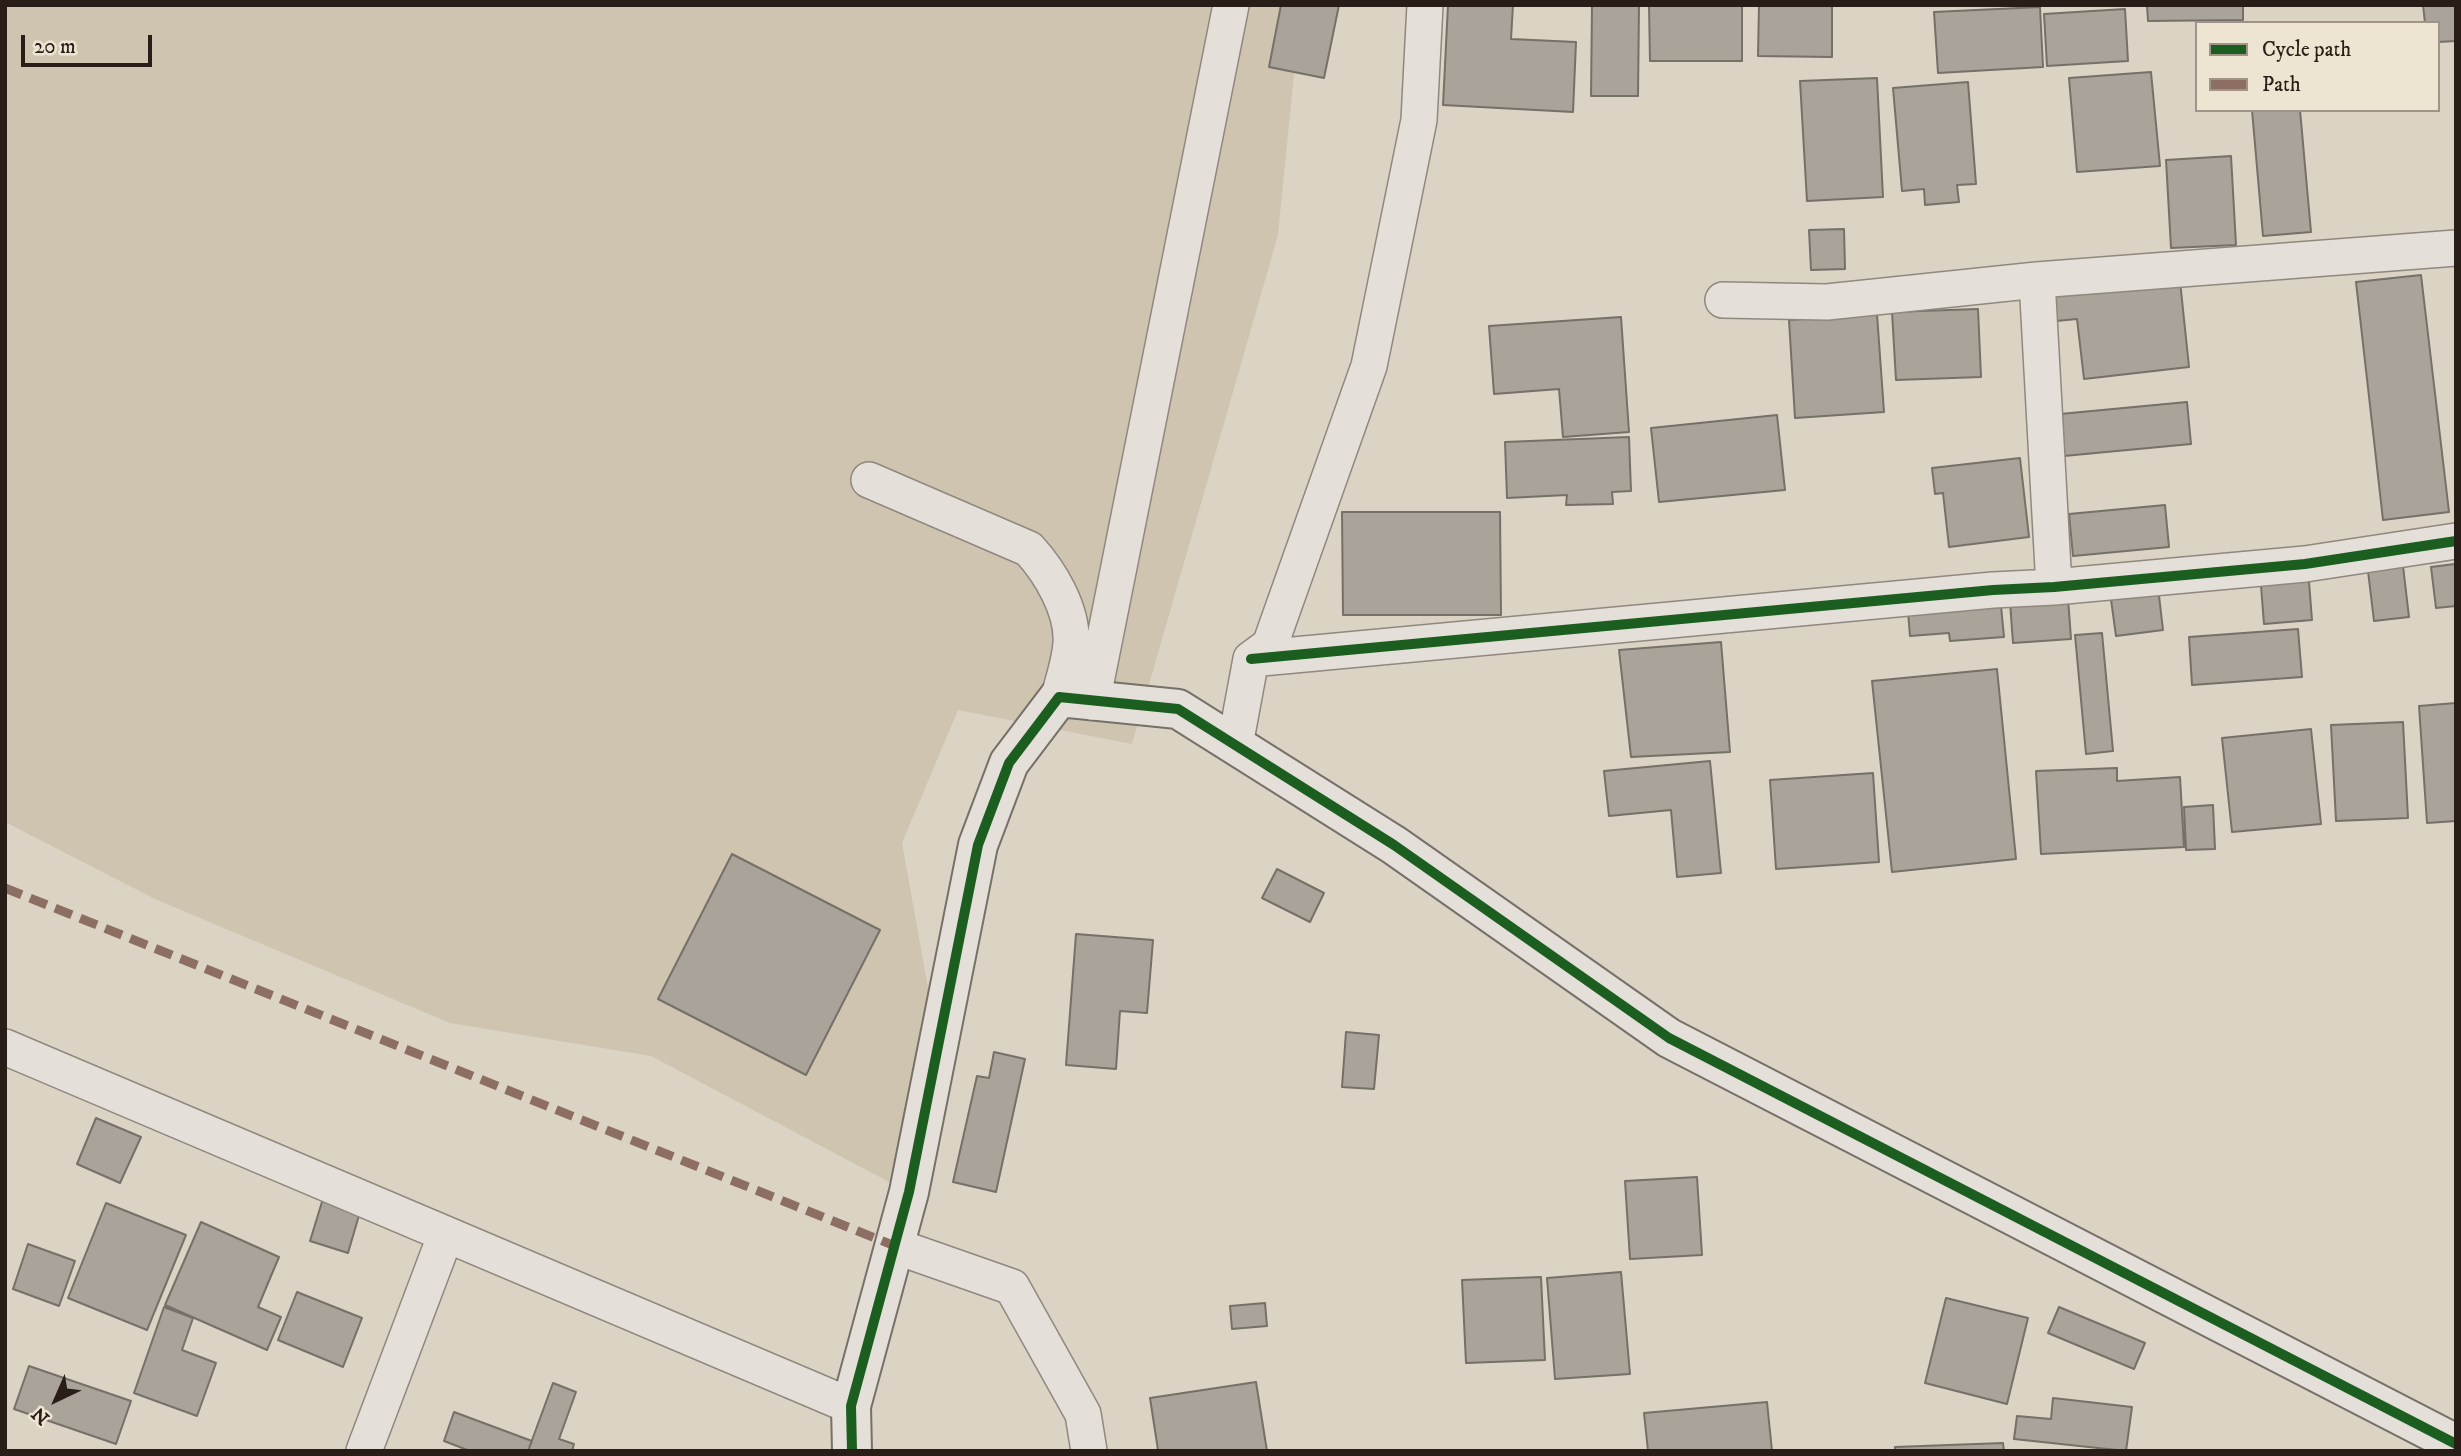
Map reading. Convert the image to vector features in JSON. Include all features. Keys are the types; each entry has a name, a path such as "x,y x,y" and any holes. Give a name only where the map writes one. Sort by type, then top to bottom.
{"street":[{"path":"852,1451 851,1406 909,1192 978,845 1009,763 1076,700 1231,5"},
{"path":"1235,745 1251,659 1270,645 1369,366 1419,120 1425,5"},
{"path":"1723,300 1827,302 2037,280 2456,248"},
{"path":"2037,280 2054,587"},
{"path":"869,480 1029,549 1046,568 1066,609 1076,700"},
{"path":"1251,659 1979,591 2054,587 2305,564 2456,541"},
{"path":"1076,700 1178,709 1394,845 1669,1038 2456,1444"},
{"path":"5,1047 851,1406"},
{"path":"365,1451 446,1234"},
{"path":"895,1246 1012,1287 1083,1414 1089,1451"}],"shaded area":[{"path":"5,5 1301,5 1278,235 1132,744 958,710 902,843 937,1038 906,1191 651,1056 450,1023 157,900 5,822"}],"building":[{"path":"1281,5 1339,5 1324,78 1269,67"},
{"path":"1448,5 1513,5 1511,39 1576,42 1573,112 1443,105"},
{"path":"1592,5 1639,5 1638,96 1591,96"},
{"path":"1649,5 1742,5 1742,61 1650,61"},
{"path":"1759,5 1832,5 1832,57 1758,56"},
{"path":"2147,5 2243,5 2243,20 2148,21"},
{"path":"2423,5 2456,5 2456,41 2440,42 2440,21 2425,21"},
{"path":"2040,7 2043,67 1938,73 1934,12"},
{"path":"2125,9 2128,61 2047,66 2044,14"},
{"path":"2151,72 2160,166 2077,172 2069,78"},
{"path":"1877,78 1883,197 1807,201 1800,81"},
{"path":"1968,82 1976,184 1957,185 1959,202 1925,205 1924,189 1902,191 1893,88"},
{"path":"2252,112 2300,112 2311,232 2263,236"},
{"path":"2231,156 2236,245 2171,248 2166,160"},
{"path":"1844,229 1845,269 1811,270 1809,230"},
{"path":"2421,275 2449,512 2383,520 2356,282"},
{"path":"2180,281 2189,367 2084,379 2077,319 2056,321 2053,295"},
{"path":"1978,309 1981,377 1896,380 1892,312"},
{"path":"1877,314 1884,412 1795,418 1789,320"},
{"path":"1621,317 1629,432 1563,437 1559,389 1494,394 1489,326"},
{"path":"2187,402 2191,444 2064,456 2060,414"},
{"path":"1777,415 1785,490 1659,502 1651,428"},
{"path":"1629,437 1631,491 1612,492 1613,504 1566,505 1567,495 1507,498 1505,442"},
{"path":"2020,458 2029,537 1949,547 1943,493 1935,494 1932,468"},
{"path":"2165,505 2169,547 2073,556 2069,514"},
{"path":"1342,512 1500,512 1501,615 1343,615"},
{"path":"2455,564 2456,606 2436,608 2431,567"},
{"path":"2403,566 2409,617 2374,621 2368,571"},
{"path":"2308,569 2312,620 2264,624 2260,573"},
{"path":"2158,587 2163,630 2116,636 2110,592"},
{"path":"2068,598 2071,639 2013,643 2010,602"},
{"path":"2001,606 2004,637 1950,641 1949,633 1910,636 1908,612"},
{"path":"2298,629 2302,677 2192,685 2189,637"},
{"path":"2102,633 2113,751 2086,754 2075,635"},
{"path":"1721,642 1730,752 1631,757 1619,650"},
{"path":"1997,669 2016,859 1892,872 1872,681"},
{"path":"2456,703 2456,821 2427,823 2419,706"},
{"path":"2403,722 2408,818 2336,821 2331,725"},
{"path":"2311,729 2321,824 2232,832 2222,738"},
{"path":"1710,761 1721,873 1677,877 1671,810 1609,816 1604,771"},
{"path":"2117,768 2117,781 2180,777 2184,847 2041,854 2036,771"},
{"path":"1873,773 1879,862 1776,869 1770,780"},
{"path":"2213,805 2215,849 2186,850 2184,807"},
{"path":"732,854 880,930 806,1075 658,999"},
{"path":"1277,869 1324,893 1310,922 1262,898"},
{"path":"1076,934 1153,940 1147,1013 1120,1011 1116,1069 1066,1065"},
{"path":"1346,1032 1379,1035 1374,1089 1342,1087"},
{"path":"994,1052 1025,1059 996,1192 953,1182 977,1076 989,1078"},
{"path":"96,1118 141,1137 120,1183 77,1164"},
{"path":"1697,1177 1702,1255 1630,1259 1625,1181"},
{"path":"325,1192 362,1205 348,1253 310,1241"},
{"path":"106,1203 186,1235 147,1330 68,1298"},
{"path":"201,1222 279,1257 258,1307 281,1317 267,1350 165,1305"},
{"path":"28,1244 75,1261 59,1306 13,1289"},
{"path":"1621,1272 1630,1374 1555,1379 1547,1278"},
{"path":"1541,1277 1545,1360 1466,1363 1462,1280"},
{"path":"297,1292 362,1318 343,1367 278,1340"},
{"path":"1946,1298 2028,1318 2007,1404 1925,1383"},
{"path":"1265,1303 1267,1326 1232,1329 1230,1306"},
{"path":"164,1307 193,1318 182,1350 216,1363 197,1416 134,1393"},
{"path":"2059,1307 2145,1343 2134,1369 2048,1333"},
{"path":"29,1366 131,1401 116,1444 14,1409"},
{"path":"1256,1382 1267,1451 1150,1451 1158,1450 1150,1398"},
{"path":"553,1383 576,1392 559,1439 574,1444 572,1451 528,1451"},
{"path":"2053,1398 2132,1407 2126,1451 2014,1439 2017,1416 2051,1419"},
{"path":"1767,1402 1772,1451 1648,1451 1644,1413"},
{"path":"454,1412 532,1441 528,1451 470,1451 444,1441"},
{"path":"2003,1443 2004,1451 1895,1451 1895,1447"}],"marked path":[{"path":"5,888 895,1246"}],"cycle path":[{"path":"1251,659 1993,590 2305,564 2456,541"},
{"path":"852,1451 851,1406 909,1192 978,845 1009,763 1059,697 1178,709 1394,845 1669,1038 2456,1444"}]}
